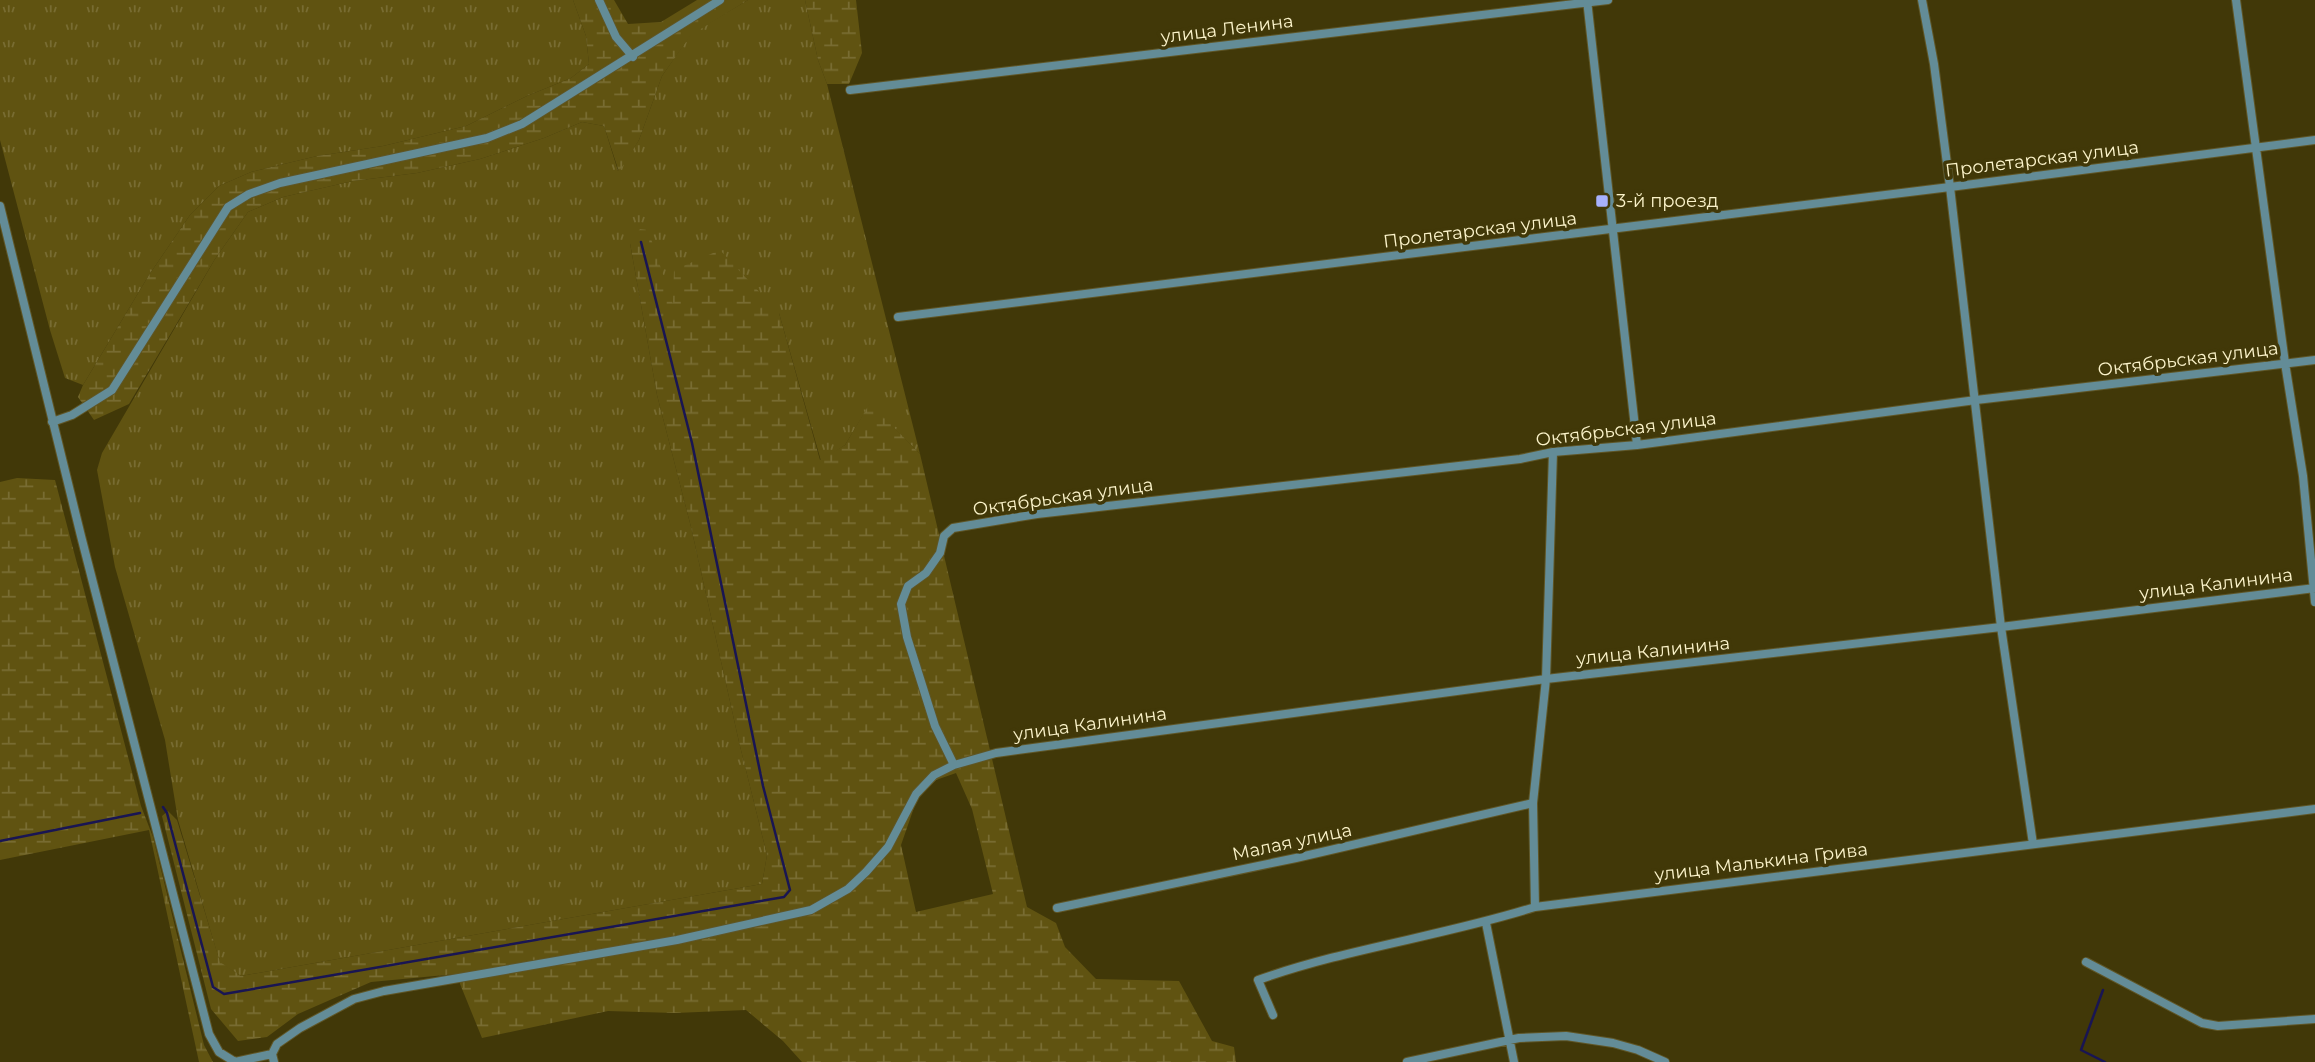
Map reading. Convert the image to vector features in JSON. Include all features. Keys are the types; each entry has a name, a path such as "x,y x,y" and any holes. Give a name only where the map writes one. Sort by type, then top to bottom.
{"street":[{"path":"599,0 616,37 633,57"},
{"path":"52,422 72,415 112,390 228,207 249,194 280,183 487,138 522,124 633,57 720,0"},
{"name":"улица Ленина","path":"850,90 1608,0"},
{"path":"1922,0 1934,64 2001,628 2032,844"},
{"path":"2236,0 2254,148 2303,475 2315,603"},
{"path":"1587,1 1637,445"},
{"name":"Пролетарская улица","path":"898,317 2315,140"},
{"path":"0,206 52,422 209,1034 219,1052 233,1062 273,1058"},
{"name":"Октябрьская улица","path":"954,765 934,726 907,637 901,604 908,586 926,573 940,553 944,536 953,528 1025,516 1553,452 1637,445 1976,400 2315,360"},
{"path":"1535,907 1533,803 1546,679 1553,452"},
{"name":"улица Калинина","path":"273,1058 277,1044 310,1022 354,999 384,991 677,940 811,910 848,889 866,872 888,847 916,794 934,775 954,765 996,753 1546,679 2001,628 2314,588"},
{"name":"Малая улица","path":"1057,908 1296,858 1533,803"},
{"name":"улица Малькина Грива","path":"1273,1015 1258,979 1299,965 1486,923 1535,907 2315,809"},
{"path":"1486,923 1514,1062"},
{"path":"2086,962 2202,1023 2218,1026 2315,1019"},
{"path":"1407,1062 1510,1040 1566,1036 1612,1044 1665,1062"}],"green space":[{"path":"0,0 573,0 586,36 589,64 571,78 466,126 383,146 317,156 251,172 219,186 190,215 149,275 83,385 65,378 0,140"},
{"path":"573,0 614,0 628,24 661,22 697,0 748,0 691,35 662,76 639,140 619,172 604,126 582,122 480,159 417,173 353,181 283,197 248,212 215,259 129,404 94,420 78,397 83,385 149,275 190,215 219,186 251,172 317,156 383,146 466,126 571,78 589,64 586,36"},
{"path":"748,0 805,0 818,60 827,84 920,454 870,404 845,445 821,461 779,313 674,307 630,243 657,395 691,527 767,855 762,884 241,976 220,963 178,820 165,740 115,567 97,470 102,453 215,259 248,212 283,197 353,181 417,173 480,159 582,122 604,126 618,171 639,140 662,76 691,34"},
{"path":"805,0 856,0 862,53 849,84 827,84 818,60"},
{"path":"640,229 648,230 673,304 674,270 720,250 779,313 820,460 845,445 870,403 920,454 1027,907 1056,923 1065,947 1096,979 1179,981 1212,1041 1234,1047 1236,1062 802,1062 783,1041 746,1010 675,1013 608,1011 482,1038 456,974 371,982 298,1014 267,1037 238,1041 211,1009 162,816 168,811 177,820 220,962 241,976 762,884 767,855 691,527 657,395 630,243","holes":["956,773 972,809 993,894 916,912 901,845 917,799 936,780"]},
{"path":"17,478 55,480 141,806 153,837 204,1045 213,1062 199,1062 149,830 0,860 0,482"}],"waterway":[{"path":"163,807 167,813 213,987 224,994 784,897 790,890 763,786 692,443 641,242"},
{"path":"0,841 140,813"},
{"path":"2103,990 2081,1050 2105,1062"}],"place":[{"name":"3-й проезд","path":"1602,201"}]}
